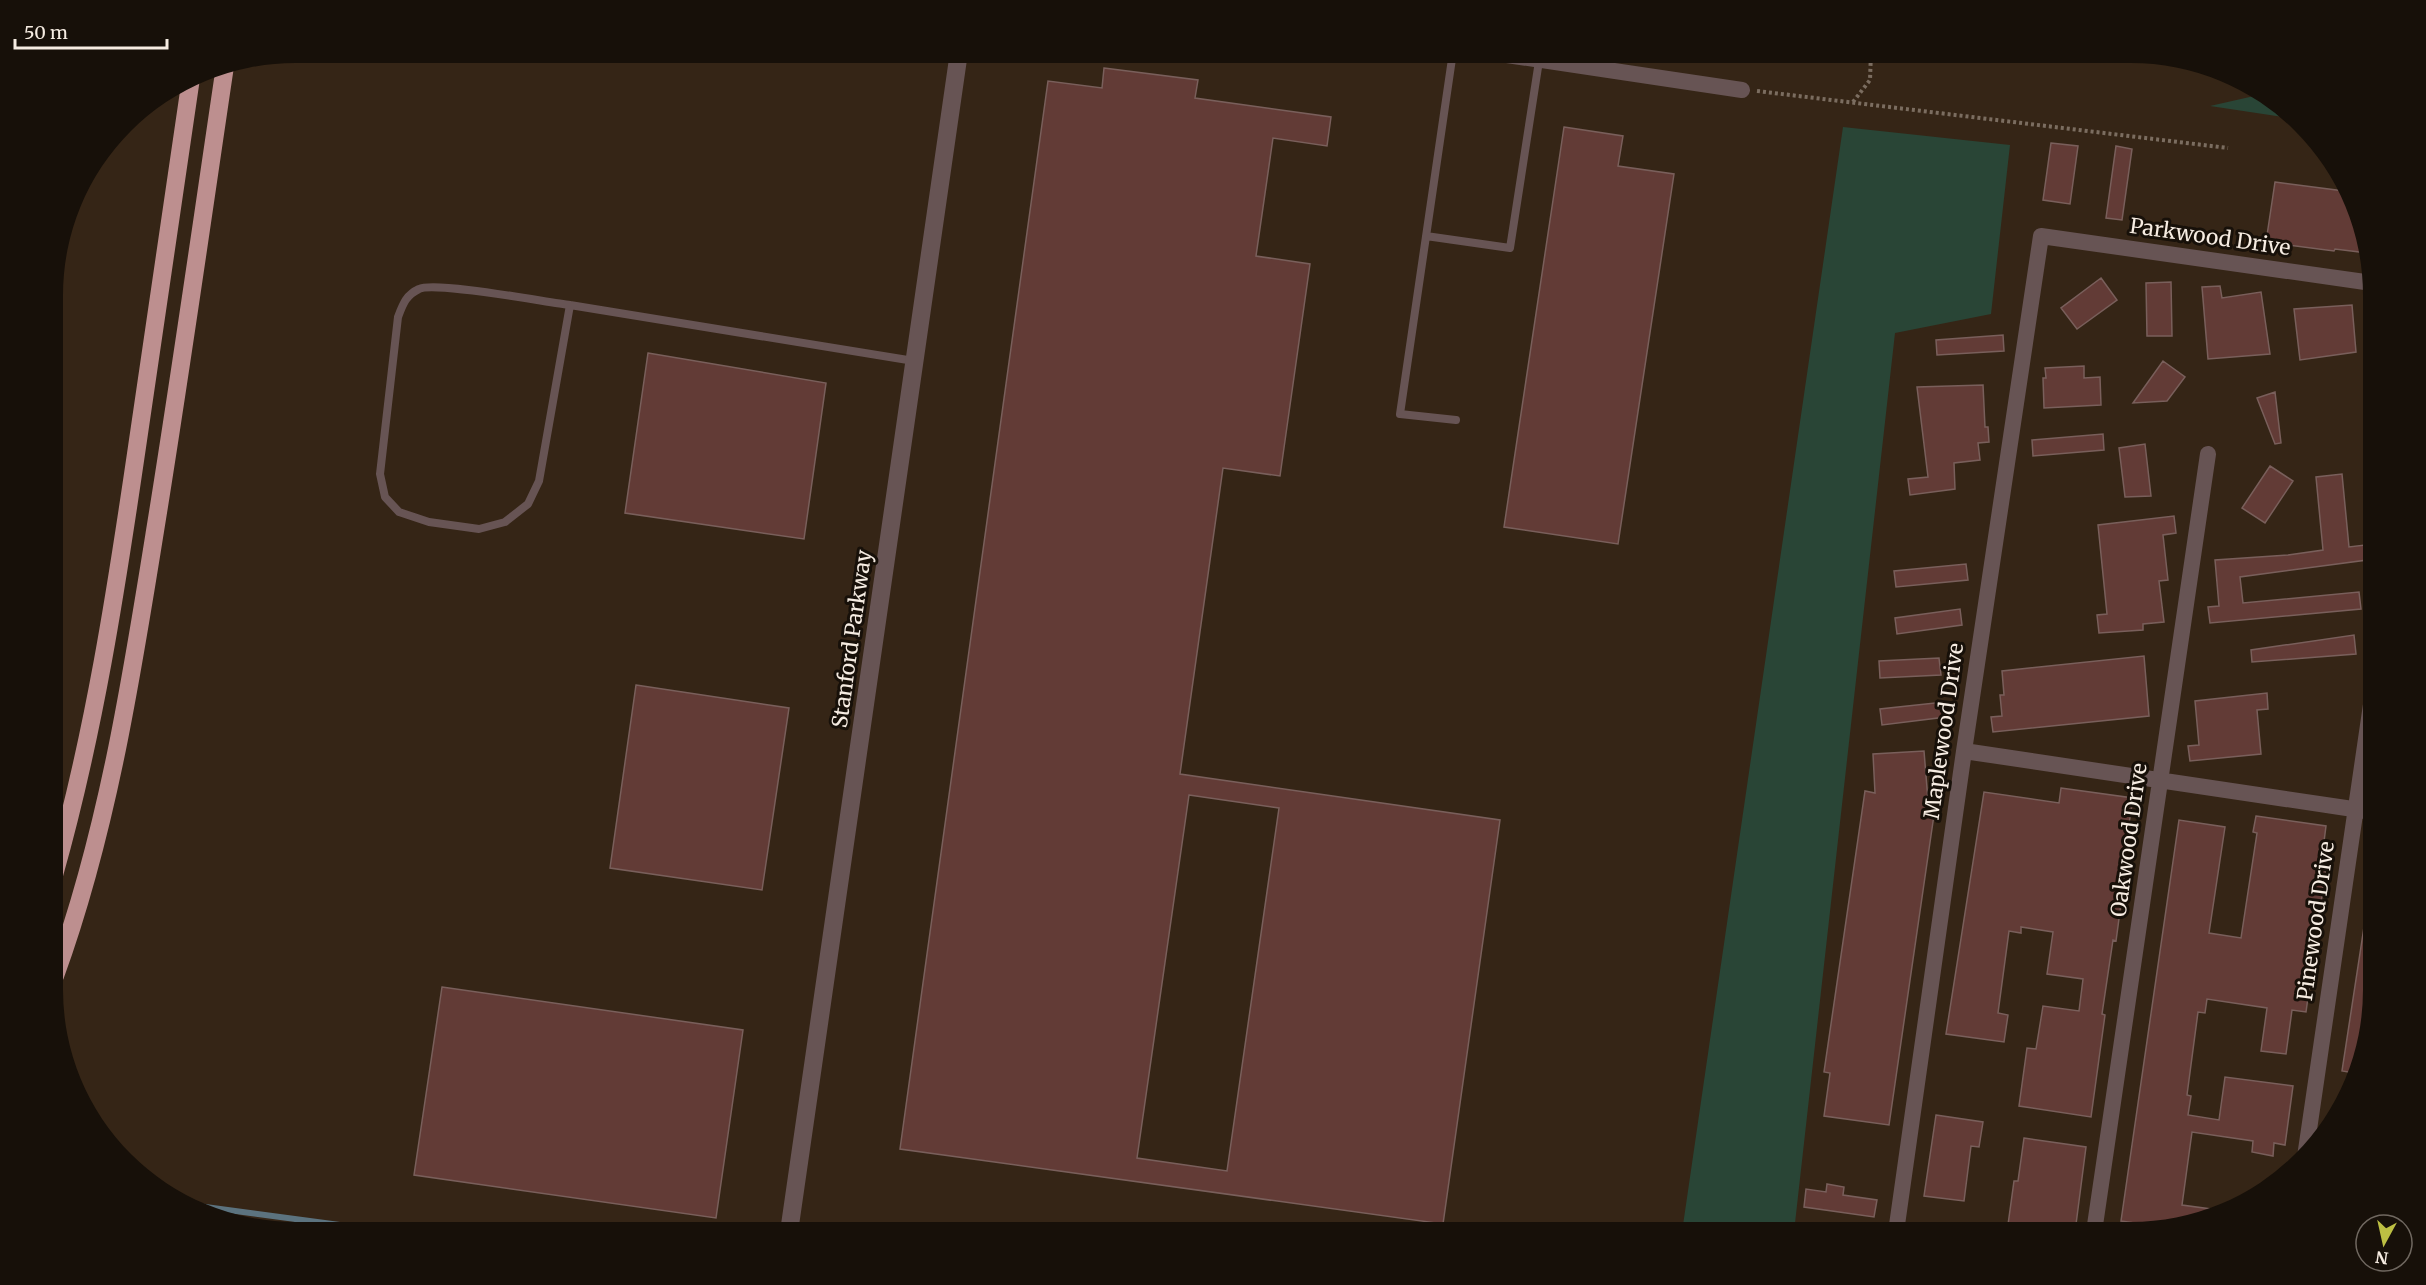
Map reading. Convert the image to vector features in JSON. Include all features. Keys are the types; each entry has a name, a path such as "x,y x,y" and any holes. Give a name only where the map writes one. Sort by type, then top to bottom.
{"highway":[{"path":"63,949 96,837 117,749 137,644 180,374 224,74"},
{"path":"63,840 85,754 103,664 189,88"}],"street":[{"name":"Stanford Parkway","path":"790,1222 957,63"},
{"path":"1553,63 1742,90"},
{"name":"Parkwood Drive","path":"2041,236 2363,283"},
{"name":"Maplewood Drive","path":"1897,1222 1964,751 2041,236"},
{"name":"Oakwood Drive","path":"2095,1222 2208,454"},
{"path":"1964,751 2363,810"},
{"name":"Pinewood Drive","path":"2307,1140 2363,757"}],"lane":[{"path":"1451,63 1400,414 1456,420"},
{"path":"1426,236 1510,248 1539,63"},
{"path":"570,305 539,481 528,504 506,522 479,529 429,522 399,512 385,497 380,474 398,317 405,298 421,287 439,286 570,305 914,361"}],"path":[{"path":"1853,102 1870,80 1871,63"},
{"path":"1742,90 2228,148"}],"green space":[{"path":"2251,97 2278,116 2210,106"},
{"path":"1843,127 2010,145 1991,314 1895,333 1795,1222 1683,1222"}],"building":[{"path":"1104,68 1198,80 1195,98 1331,117 1327,146 1273,138 1256,256 1310,264 1280,476 1223,468 1180,774 1500,820 1443,1222 1429,1222 900,1149 1048,81 1102,88","holes":["1189,795 1279,808 1227,1171 1137,1158"]},
{"path":"1564,127 1623,136 1618,166 1674,174 1618,544 1504,527"},
{"path":"2051,143 2078,146 2070,204 2043,200"},
{"path":"2116,146 2132,149 2122,220 2106,218"},
{"path":"2275,182 2338,190 2351,220 2359,252 2335,249 2334,251 2266,242"},
{"path":"2101,278 2117,300 2077,329 2061,308"},
{"path":"2171,282 2172,336 2147,336 2146,283"},
{"path":"2220,286 2222,298 2261,292 2270,354 2208,359 2202,287"},
{"path":"2352,305 2356,352 2300,360 2294,309"},
{"path":"2003,335 2004,351 1937,355 1936,340"},
{"path":"648,353 826,383 804,539 625,513"},
{"path":"2163,361 2185,377 2167,401 2133,403"},
{"path":"2084,366 2084,378 2100,377 2101,405 2044,408 2045,368"},
{"path":"1983,385 1985,427 1988,427 1989,442 1978,443 1980,460 1954,463 1955,489 1910,495 1908,479 1928,477 1917,387"},
{"path":"2275,392 2281,443 2275,444 2257,398"},
{"path":"2103,434 2104,450 2033,456 2032,440"},
{"path":"2145,444 2151,496 2125,497 2119,448"},
{"path":"2270,466 2293,481 2265,523 2242,508"},
{"path":"2342,474 2349,547 2363,545 2363,561 2240,577 2243,603 2359,592 2361,609 2210,623 2208,607 2219,606 2215,560 2323,550 2316,477"},
{"path":"2174,516 2176,533 2163,535 2168,580 2159,581 2164,622 2143,624 2143,630 2099,633 2097,615 2107,614 2098,525"},
{"path":"1966,564 1968,580 1896,587 1894,571"},
{"path":"1960,609 1962,625 1897,634 1895,618"},
{"path":"2354,635 2356,654 2252,662 2251,650"},
{"path":"2144,656 2149,716 1993,732 1991,717 2002,716 2000,695 2004,695 2002,671"},
{"path":"1939,658 1941,675 1880,678 1879,661"},
{"path":"636,685 789,708 762,890 610,868"},
{"path":"2267,693 2268,709 2257,710 2261,754 2190,761 2188,746 2199,745 2195,701"},
{"path":"1944,702 1946,717 1882,725 1880,709"},
{"path":"1924,751 1928,800 1936,801 1889,1125 1824,1116 1830,1073 1824,1072 1865,791 1875,793 1873,754"},
{"path":"2061,788 2133,798 2116,941 2113,940 2102,1014 2105,1015 2091,1117 2019,1106 2027,1048 2036,1049 2043,1006 2079,1011 2083,979 2047,974 2053,932 2021,927 2021,933 2009,931 1998,1013 2008,1015 2004,1042 1946,1034 1984,792 2059,803"},
{"path":"2256,816 2326,826 2321,865 2326,866 2306,1012 2292,1010 2286,1054 2261,1051 2267,1008 2207,999 2205,1013 2198,1012 2187,1095 2191,1096 2188,1115 2219,1120 2225,1077 2293,1086 2285,1145 2274,1143 2273,1156 2252,1152 2253,1141 2192,1132 2182,1205 2209,1209 2176,1218 2146,1222 2121,1221 2179,820 2225,827 2209,933 2241,938 2257,833 2253,832"},
{"path":"2363,934 2363,1005 2359,1035 2348,1072 2342,1071"},
{"path":"442,987 743,1030 716,1218 414,1175"},
{"path":"1936,1115 1983,1122 1979,1147 1971,1146 1964,1201 1924,1196"},
{"path":"2024,1138 2086,1147 2076,1222 2008,1222 2014,1181 2018,1181"},
{"path":"1827,1184 1844,1187 1843,1195 1877,1200 1874,1217 1804,1207 1806,1189 1826,1192"}],"waterway":[{"path":"216,1208 317,1222"}]}
